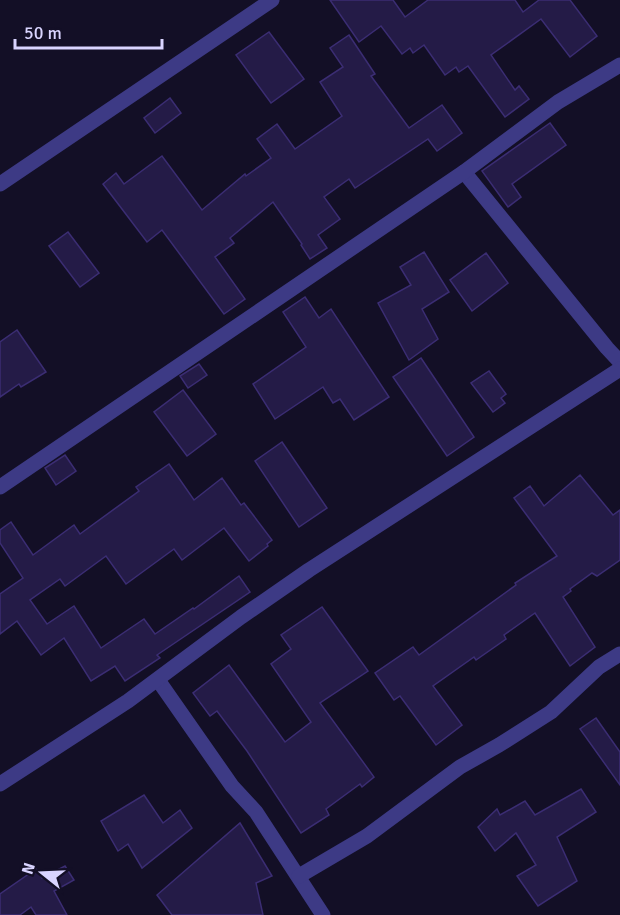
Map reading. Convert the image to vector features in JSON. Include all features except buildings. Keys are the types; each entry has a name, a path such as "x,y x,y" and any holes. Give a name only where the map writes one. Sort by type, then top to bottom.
{"street":[{"path":"0,184 272,0"},
{"path":"0,487 464,172 558,102 620,65"},
{"path":"464,172 620,362"},
{"path":"0,784 158,680 241,617 309,570 620,369"},
{"path":"299,876 367,836 460,767 550,712 599,667 620,654"},
{"path":"158,680 232,786 256,812 323,915"}]}
